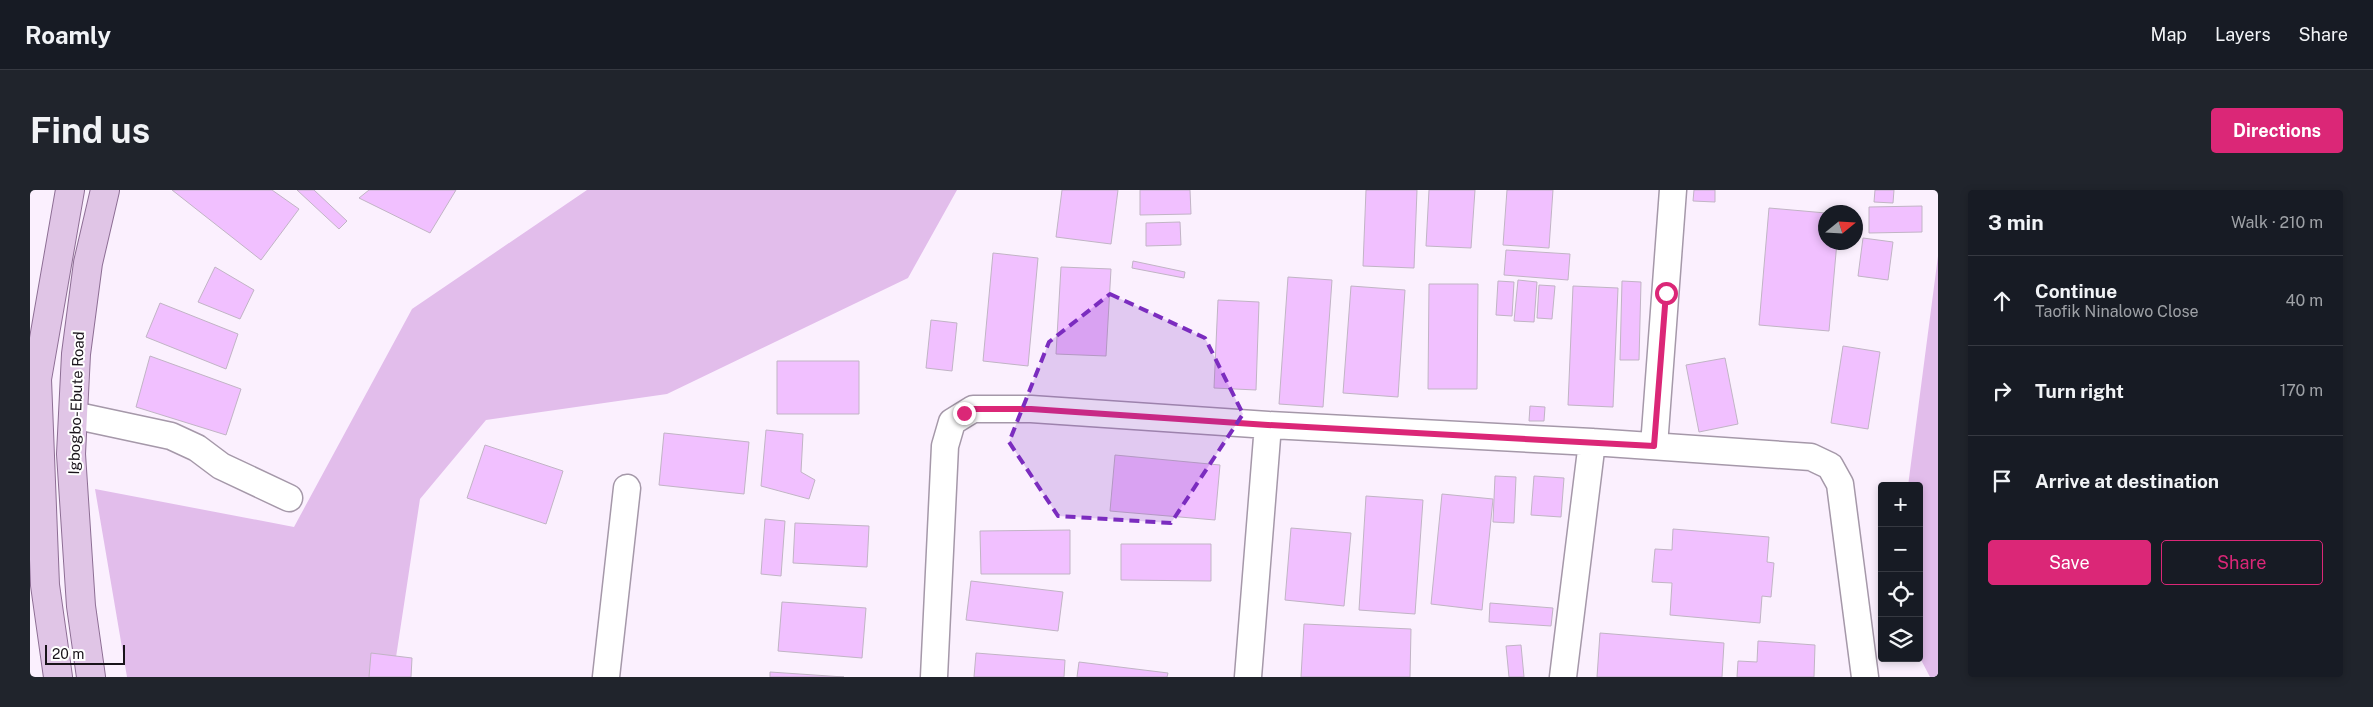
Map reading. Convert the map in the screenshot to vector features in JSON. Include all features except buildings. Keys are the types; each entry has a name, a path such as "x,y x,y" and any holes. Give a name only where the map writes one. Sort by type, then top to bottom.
{"main road":[{"path":"58,677 45,585 37,379 70,190"},
{"name":"Igbogbo-Ebute Road","path":"91,677 81,606 71,454 76,354 88,263 105,190"}],"street":[{"path":"1654,446 1673,190"},
{"path":"934,677 945,446 952,422 973,409 1031,409 1268,425 1592,442 1811,458 1830,466 1840,484 1865,677"},
{"path":"73,415 171,436 197,448 221,466 288,498"},
{"path":"1248,677 1268,425"},
{"path":"1563,677 1592,442"},
{"path":"606,677 627,488"}],"highlighted area":[{"path":"1110,294 1205,338 1243,414 1171,523 1058,516 1009,442 1049,342"}],"shaded area":[{"path":"587,190 957,190 908,278 667,394 486,420 420,499 393,677 127,677 95,489 294,527 412,309"},
{"path":"1938,256 1938,677 1930,677 1922,662 1923,482 1909,482"}],"route":[{"path":"964,413 973,409 1031,409 1268,425 1654,446 1666,293"}]}
